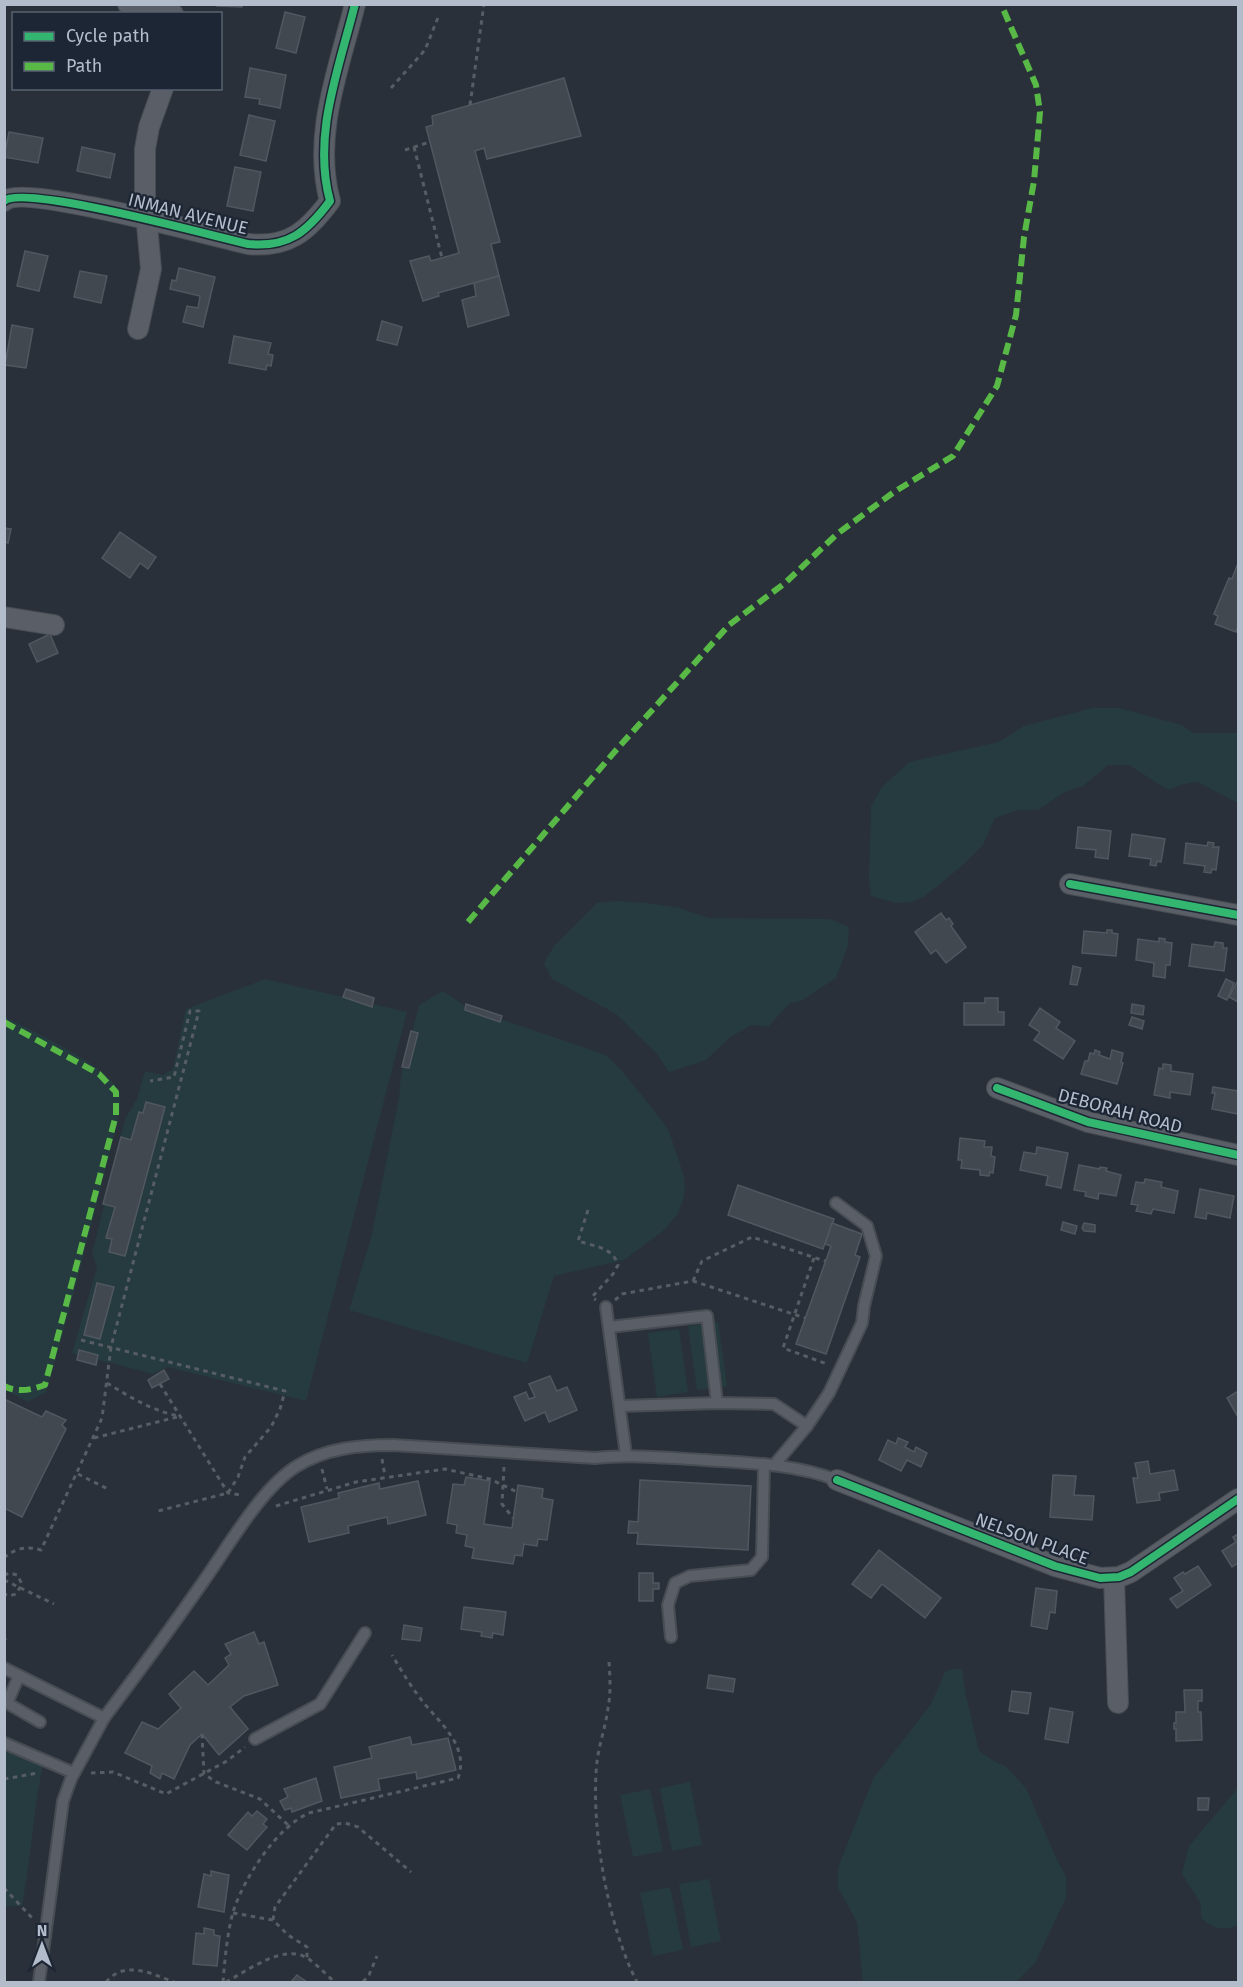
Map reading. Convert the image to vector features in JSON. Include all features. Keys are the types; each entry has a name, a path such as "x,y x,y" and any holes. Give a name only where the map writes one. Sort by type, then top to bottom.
{"street":[{"path":"128,4 165,12"},
{"name":"INMAN AVENUE","path":"4,201 13,197 29,196 98,207 248,244 283,242 302,233 330,201 325,184 324,128 355,4"},
{"path":"138,329 151,269 146,220 145,149 149,127 162,90"},
{"path":"4,617 54,625"},
{"path":"1070,884 1239,915"},
{"name":"DEBORAH ROAD","path":"997,1088 1088,1122 1239,1155"},
{"name":"NELSON PLACE","path":"837,1480 1055,1566 1090,1576 1114,1578"},
{"path":"1118,1703 1114,1578 1131,1572 1239,1498"}],"lane":[{"path":"776,1464 829,1393 862,1323 876,1256 867,1226 836,1203"},
{"path":"606,1307 626,1455"},
{"path":"609,1327 708,1316 717,1403"},
{"path":"620,1406 774,1404 807,1425"},
{"path":"39,1983 63,1801 74,1773 104,1718 169,1632 264,1496 296,1466 342,1448 367,1445 419,1446 595,1458 626,1455 776,1464 822,1474 837,1480"},
{"path":"671,1637 668,1605 675,1583 690,1576 751,1570 762,1557 764,1464"},
{"path":"255,1739 320,1704 365,1633"},
{"path":"4,1668 104,1718"},
{"path":"19,1676 7,1703 40,1722"},
{"path":"4,1743 74,1773"}],"path":[{"path":"470,105 484,4"},
{"path":"391,88 426,50 439,15"},
{"path":"405,150 430,142"},
{"path":"414,147 442,258"},
{"path":"4,1558 20,1549 41,1550 102,1418 111,1347 199,1011 190,1011 174,1077 150,1081"},
{"path":"588,1210 578,1241 610,1251 616,1257 618,1265 592,1297 606,1307 622,1294 693,1281 805,1318"},
{"path":"693,1281 702,1261 752,1237 825,1261"},
{"path":"814,1258 783,1348 842,1369"},
{"path":"81,1340 285,1391 280,1409 271,1427 245,1457 238,1477 228,1493"},
{"path":"107,1382 146,1407 162,1413 181,1416"},
{"path":"160,1384 228,1493"},
{"path":"94,1438 181,1416"},
{"path":"505,1452 502,1504 513,1518"},
{"path":"318,1456 328,1489"},
{"path":"276,1506 356,1482 445,1469 490,1479 517,1492"},
{"path":"77,1473 108,1489"},
{"path":"158,1511 228,1493 241,1495"},
{"path":"4,1575 10,1573 17,1575 21,1580 21,1588 13,1595 4,1594"},
{"path":"4,1580 54,1604"},
{"path":"224,1983 233,1913 257,1865 288,1825 309,1813 458,1778 462,1767 451,1732 419,1697 392,1655"},
{"path":"609,1662 608,1709 597,1760 598,1828 614,1925 626,1962 637,1983"},
{"path":"202,1734 204,1774"},
{"path":"91,1773 113,1772 166,1794 227,1761 255,1739"},
{"path":"4,1779 41,1772"},
{"path":"204,1774 216,1782 260,1799 288,1825"},
{"path":"273,1920 275,1907 336,1824 345,1823 357,1827 411,1872"},
{"path":"4,1888 47,1933"},
{"path":"233,1913 273,1920 288,1935 307,1947 307,1958"},
{"path":"224,1983 281,1954 297,1954 307,1958 335,1983"},
{"path":"363,1983 377,1956"},
{"path":"106,1983 114,1973 124,1970 154,1974 174,1983"}],"green space":[{"path":"1092,708 1119,708 1182,725 1193,733 1238,733 1238,803 1197,782 1168,790 1129,765 1108,765 1083,786 1065,792 1038,810 1018,810 995,818 983,845 962,866 925,896 912,902 896,903 871,896 869,880 871,806 882,787 909,762 999,742 1024,726"},
{"path":"616,901 680,908 709,918 830,919 849,927 848,945 836,978 801,1001 790,1003 768,1027 751,1025 729,1038 706,1060 669,1072 657,1054 616,1014 552,979 544,963 554,946 597,903"},
{"path":"265,979 407,1012 306,1401 167,1367 153,1374 72,1353 97,1267 92,1254 125,1119 137,1099 145,1071 163,1075 173,1069 186,1009"},
{"path":"443,991 468,1008 606,1055 623,1072 663,1122 670,1134 684,1176 683,1201 677,1215 663,1231 624,1260 554,1276 527,1363 349,1310 371,1238 399,1098 401,1076 419,1005"},
{"path":"4,1016 65,1048 97,1068 117,1088 120,1101 117,1124 46,1392 28,1402 5,1390"},
{"path":"718,1322 727,1386 697,1390 688,1326"},
{"path":"679,1329 688,1392 657,1397 648,1333"},
{"path":"962,1669 979,1751 1005,1766 1026,1788 1066,1876 1066,1898 1035,1963 1016,1982 863,1982 857,1922 838,1888 838,1868 873,1779 931,1704 945,1672"},
{"path":"4,1734 45,1754 22,1906 5,1906"},
{"path":"690,1782 702,1845 672,1851 660,1788"},
{"path":"1238,1788 1238,1925 1223,1928 1209,1924 1201,1918 1201,1904 1182,1874 1189,1846"},
{"path":"650,1789 663,1851 633,1857 620,1795"},
{"path":"709,1879 721,1941 691,1947 679,1884"},
{"path":"670,1887 683,1950 653,1956 640,1893"}],"building":[{"path":"217,4 242,4 242,7 217,6"},
{"path":"285,12 305,17 296,53 276,48"},
{"path":"250,68 286,75 280,108 259,104 260,99 245,97"},
{"path":"564,78 581,136 487,159 484,148 475,151 500,242 491,244 499,276 438,293 439,296 423,301 410,261 429,256 431,261 459,253 426,127 433,125 432,116"},
{"path":"249,115 275,121 266,161 240,155"},
{"path":"9,132 43,138 38,163 4,157"},
{"path":"82,147 115,154 110,178 77,171"},
{"path":"235,167 261,172 253,211 227,206"},
{"path":"25,251 48,256 39,291 17,286"},
{"path":"179,268 215,277 203,327 183,322 187,306 198,308 200,296 170,289 172,280 176,281"},
{"path":"80,271 107,276 101,303 74,297"},
{"path":"499,276 509,315 468,327 462,300 476,296 474,283"},
{"path":"382,321 402,327 397,345 377,340"},
{"path":"12,325 33,329 26,368 5,365"},
{"path":"234,336 271,343 268,354 273,355 271,366 267,365 266,370 229,363"},
{"path":"4,528 11,529 8,543 4,542"},
{"path":"120,532 156,557 148,569 140,563 130,578 102,558"},
{"path":"1238,563 1238,626 1236,632 1215,624 1218,616 1214,614"},
{"path":"50,634 58,653 37,662 29,644"},
{"path":"1078,827 1111,831 1108,859 1095,857 1096,850 1076,848"},
{"path":"1132,834 1165,839 1161,862 1157,861 1156,866 1150,865 1151,859 1129,856"},
{"path":"1208,842 1214,843 1213,847 1219,847 1216,870 1212,869 1211,873 1204,872 1205,866 1184,863 1186,843 1207,846"},
{"path":"941,913 946,920 949,918 953,924 951,926 966,947 946,963 936,950 931,954 915,932"},
{"path":"1107,930 1118,934 1116,956 1082,953 1084,931 1107,933"},
{"path":"1159,938 1172,943 1170,965 1166,965 1165,978 1153,976 1154,963 1136,960 1138,939 1159,942"},
{"path":"1215,942 1223,943 1223,948 1227,948 1224,971 1189,966 1192,944 1214,947"},
{"path":"1073,966 1081,968 1077,985 1070,984"},
{"path":"1226,979 1234,983 1227,1000 1218,996"},
{"path":"1238,980 1238,1002 1229,997"},
{"path":"346,989 374,998 372,1007 343,997"},
{"path":"985,998 998,998 998,1012 1004,1012 1004,1025 964,1025 964,1003 985,1003"},
{"path":"466,1004 502,1016 500,1022 465,1010"},
{"path":"1132,1004 1144,1006 1143,1015 1131,1013"},
{"path":"1040,1008 1060,1022 1056,1028 1075,1041 1063,1059 1034,1040 1040,1032 1029,1025"},
{"path":"1132,1017 1144,1021 1142,1029 1129,1025"},
{"path":"411,1031 418,1033 409,1068 402,1067"},
{"path":"1095,1050 1100,1052 1099,1055 1110,1059 1112,1050 1123,1053 1121,1062 1123,1063 1117,1084 1081,1074 1085,1061 1088,1061 1090,1053 1094,1054"},
{"path":"1163,1064 1171,1065 1171,1071 1193,1074 1190,1095 1170,1092 1170,1098 1154,1095 1159,1068 1163,1069"},
{"path":"1213,1087 1238,1091 1238,1114 1212,1109 1215,1093 1212,1093"},
{"path":"146,1102 165,1107 125,1256 109,1252 112,1239 106,1238 115,1207 103,1204 121,1137 131,1140 139,1112 143,1113"},
{"path":"960,1138 985,1141 984,1147 992,1147 991,1156 995,1157 993,1173 990,1172 989,1176 980,1175 980,1170 961,1168 962,1160 958,1160"},
{"path":"1037,1147 1068,1153 1061,1188 1046,1185 1048,1176 1020,1170 1024,1152 1036,1154"},
{"path":"1079,1165 1107,1168 1106,1171 1121,1175 1116,1196 1099,1193 1098,1199 1085,1196 1086,1192 1074,1190"},
{"path":"1145,1179 1162,1182 1161,1187 1178,1191 1174,1213 1153,1209 1151,1214 1136,1211 1138,1205 1131,1204 1136,1182 1144,1183"},
{"path":"738,1185 834,1219 823,1249 728,1215"},
{"path":"1200,1189 1234,1196 1230,1218 1207,1213 1206,1219 1195,1217"},
{"path":"1063,1222 1077,1226 1075,1234 1061,1230"},
{"path":"832,1223 862,1234 855,1255 860,1257 826,1354 796,1344 831,1246 825,1244"},
{"path":"1084,1223 1095,1225 1095,1232 1084,1231 1082,1228"},
{"path":"97,1283 114,1287 100,1339 84,1335"},
{"path":"79,1350 98,1355 96,1365 77,1360"},
{"path":"164,1370 169,1379 152,1388 148,1380"},
{"path":"550,1376 557,1391 567,1387 577,1410 549,1422 545,1412 525,1421 514,1397 526,1392 529,1399 535,1397 529,1384"},
{"path":"1238,1391 1238,1417 1227,1398"},
{"path":"4,1399 42,1417 46,1411 66,1420 62,1425 66,1429 22,1517 4,1508"},
{"path":"898,1438 908,1442 905,1447 914,1452 916,1447 927,1453 921,1467 907,1460 901,1471 879,1460 888,1440 896,1444"},
{"path":"1148,1461 1150,1474 1174,1470 1178,1490 1159,1493 1160,1500 1137,1503 1133,1478 1138,1478 1135,1463"},
{"path":"1053,1475 1076,1476 1074,1495 1094,1496 1092,1520 1050,1517"},
{"path":"466,1477 490,1481 484,1524 512,1528 518,1485 543,1489 542,1498 553,1500 547,1540 538,1539 537,1546 524,1544 522,1556 515,1555 513,1564 472,1558 474,1548 465,1546 467,1535 456,1533 457,1525 447,1523 453,1484 464,1485"},
{"path":"640,1480 751,1486 748,1550 637,1544 638,1533 628,1533 629,1521 638,1522"},
{"path":"418,1481 426,1515 388,1524 387,1517 348,1526 349,1533 309,1542 301,1507 339,1498 338,1493 379,1483 380,1489"},
{"path":"1238,1534 1238,1563 1232,1567 1222,1551 1236,1542 1233,1537"},
{"path":"879,1550 941,1598 925,1618 882,1584 871,1598 852,1584"},
{"path":"1198,1566 1211,1585 1177,1608 1170,1599 1183,1591 1174,1578"},
{"path":"639,1573 653,1573 653,1583 659,1583 659,1589 653,1589 653,1601 639,1601"},
{"path":"1036,1588 1057,1591 1055,1613 1050,1612 1047,1629 1031,1626"},
{"path":"464,1607 506,1612 503,1635 493,1633 492,1638 481,1636 482,1632 461,1629"},
{"path":"404,1625 422,1628 420,1641 402,1639"},
{"path":"254,1632 259,1644 264,1642 278,1685 244,1696 230,1707 248,1729 219,1755 202,1734 190,1745 174,1779 162,1773 160,1779 150,1773 152,1766 125,1753 142,1722 158,1729 181,1708 169,1694 194,1671 208,1685 229,1665 225,1658 231,1654 225,1644"},
{"path":"709,1675 735,1679 733,1692 707,1688"},
{"path":"1184,1690 1202,1690 1202,1701 1198,1701 1198,1712 1201,1712 1202,1740 1176,1741 1174,1723 1176,1723 1176,1712 1185,1712"},
{"path":"1012,1691 1031,1693 1028,1714 1009,1711"},
{"path":"1050,1708 1073,1712 1068,1743 1045,1739"},
{"path":"410,1737 412,1745 448,1738 456,1770 417,1779 416,1772 378,1779 380,1790 341,1798 334,1767 372,1758 369,1747"},
{"path":"316,1778 322,1801 292,1812 291,1808 285,1810 280,1801 288,1797 284,1789"},
{"path":"1198,1798 1209,1798 1208,1810 1198,1810"},
{"path":"257,1811 267,1819 263,1824 267,1827 247,1850 228,1835 248,1812 252,1816"},
{"path":"211,1871 229,1875 224,1912 198,1907 204,1874 211,1876"},
{"path":"204,1928 214,1930 214,1935 220,1936 217,1966 193,1964 196,1933 204,1934"},
{"path":"297,1975 307,1982 291,1982"}],"marked path":[{"path":"468,922 617,749 729,625 785,583 837,534 894,492 953,456 997,386 1016,315 1024,237 1034,181 1040,112 1036,85 1001,4"},
{"path":"4,1022 99,1074 116,1092 116,1115 45,1385 24,1390 14,1390 4,1386"}],"cycle path":[{"path":"4,201 19,198 46,199 81,205 248,244 274,243 295,236 313,221 330,201 325,176 326,127 335,77 355,4"},
{"path":"1070,884 1238,915"},
{"path":"997,1088 1088,1122 1238,1155"},
{"path":"837,1480 1055,1566 1100,1578 1119,1577 1131,1572 1238,1499"}]}
